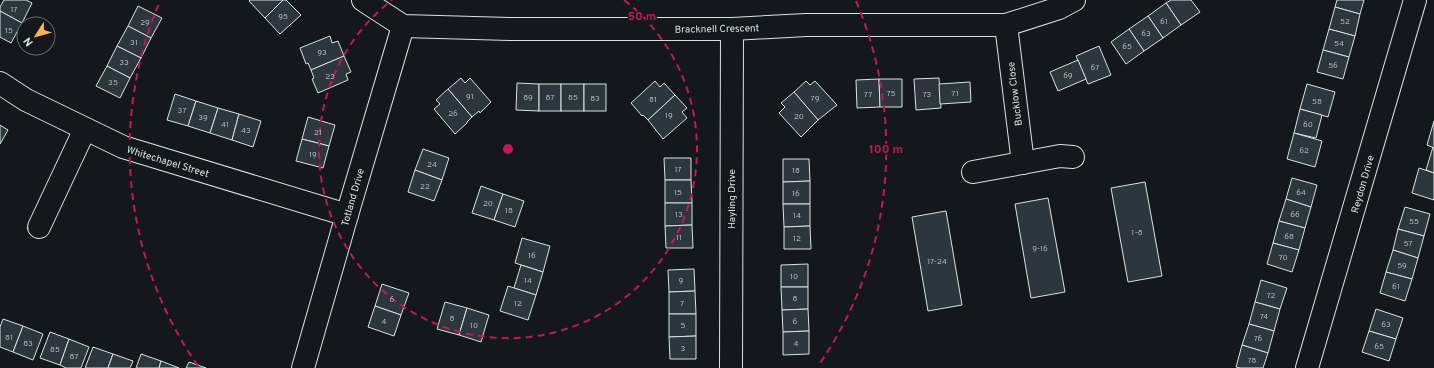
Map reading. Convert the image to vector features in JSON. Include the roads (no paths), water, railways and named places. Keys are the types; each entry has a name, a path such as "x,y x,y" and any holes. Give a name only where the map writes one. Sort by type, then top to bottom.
{"street":[{"path":"363,0 403,26"},
{"name":"Bracknell Crescent","path":"403,26 510,29 732,29 806,25 1006,25 1059,8 1074,0"},
{"name":"Reydon Drive","path":"1307,368 1415,0"},
{"name":"Bucklow Close","path":"1006,25 1022,163"},
{"name":"Totland Drive","path":"303,368 403,26"},
{"name":"Hayling Drive","path":"731,368 732,29"},
{"name":"Whitechapel Street","path":"0,83 26,100 123,147 347,215"},
{"path":"39,227 85,129"},
{"path":"973,172 1060,156 1073,157"}]}
